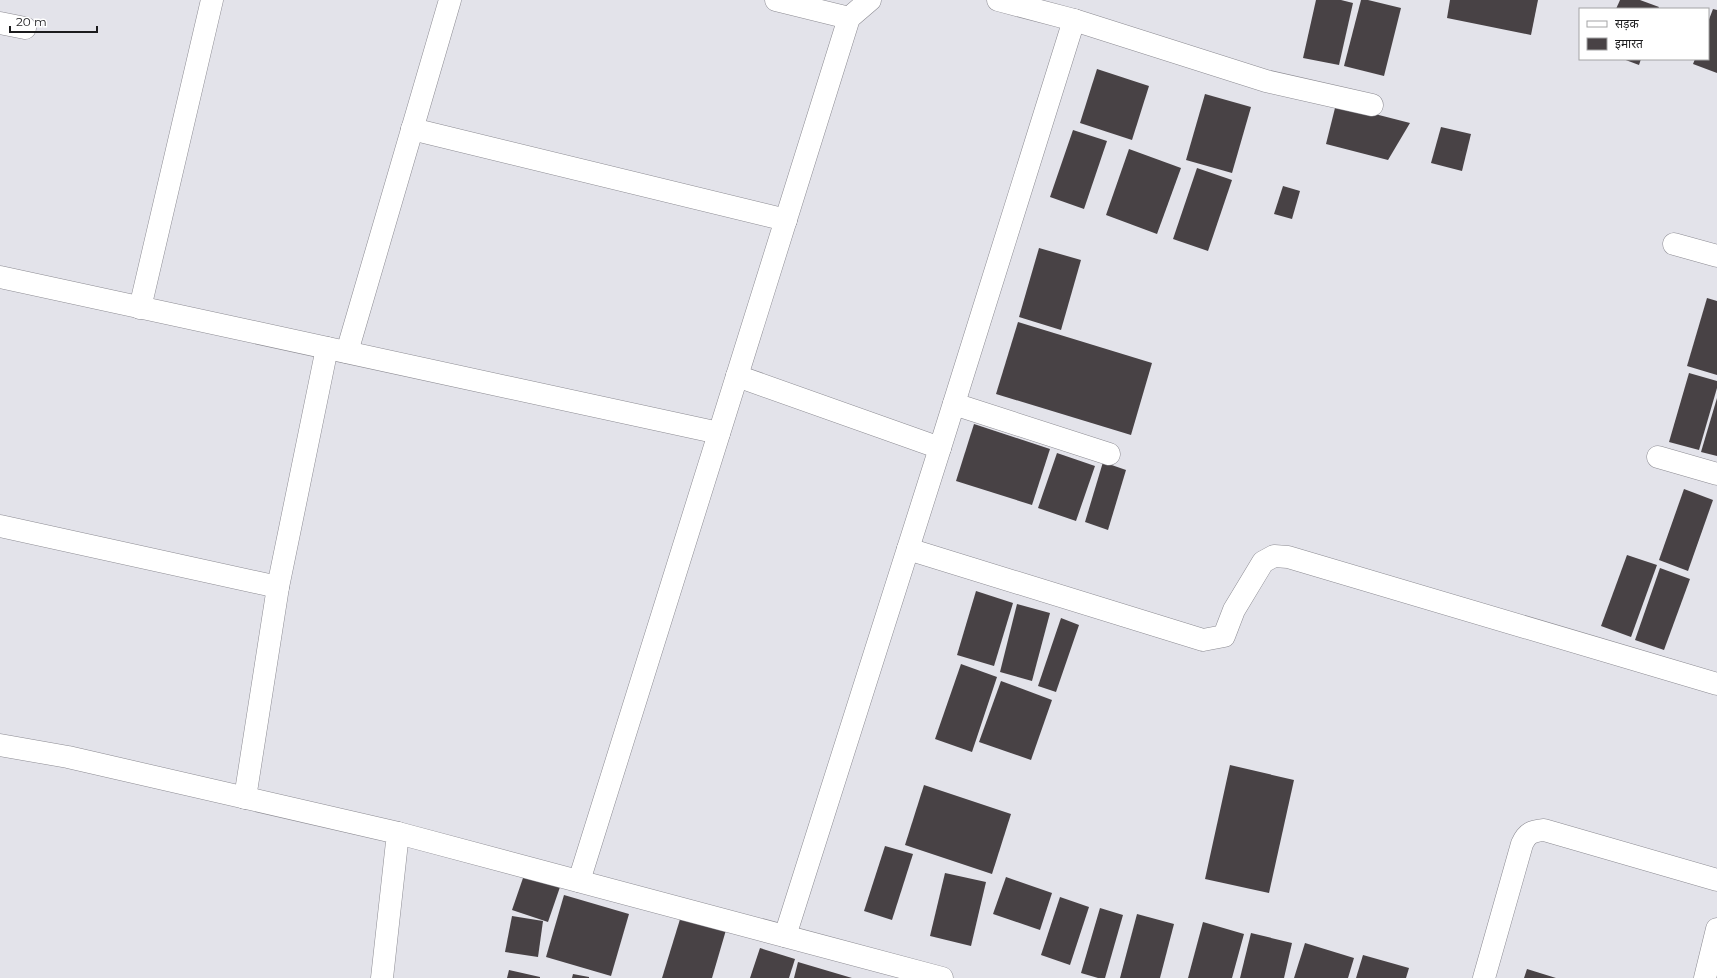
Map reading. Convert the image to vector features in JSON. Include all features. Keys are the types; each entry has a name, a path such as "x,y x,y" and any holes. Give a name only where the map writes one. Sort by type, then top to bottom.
{"street":[{"path":"140,308 212,0"},
{"path":"245,798 278,587 337,350 412,129 450,0"},
{"path":"776,0 849,18"},
{"path":"579,881 849,18 870,0"},
{"path":"998,0 1074,20 1266,81 1372,105"},
{"path":"785,936 1074,20"},
{"path":"0,23 25,28"},
{"path":"412,129 786,220"},
{"path":"1674,244 1717,256"},
{"path":"0,277 719,433"},
{"path":"737,376 940,448"},
{"path":"954,404 1110,454"},
{"path":"1658,457 1717,474"},
{"path":"0,526 278,587"},
{"path":"908,549 1203,640 1224,636 1234,610 1263,562 1274,556 1288,557 1717,684"},
{"path":"0,745 68,757 398,833 942,978"},
{"path":"1484,978 1522,844 1526,835 1534,831 1544,830 1717,880"},
{"path":"382,978 398,833"},
{"path":"1705,978 1717,929"}],"building":[{"path":"1316,0 1341,0 1353,3 1339,65 1303,58"},
{"path":"1361,0 1368,0 1401,8 1384,76 1344,66"},
{"path":"1450,0 1538,0 1531,35 1447,18"},
{"path":"1620,0 1640,0 1659,7 1658,8 1616,8"},
{"path":"1713,9 1717,10 1717,73 1693,64 1695,60 1709,60 1709,19"},
{"path":"1626,60 1641,60 1639,65"},
{"path":"1097,69 1149,86 1132,140 1080,123"},
{"path":"1205,94 1251,107 1232,173 1186,160"},
{"path":"1336,104 1410,123 1388,160 1326,144"},
{"path":"1441,127 1471,134 1462,171 1431,163"},
{"path":"1073,130 1107,141 1084,209 1050,197"},
{"path":"1129,149 1181,168 1157,234 1106,215"},
{"path":"1197,168 1232,180 1208,251 1173,239"},
{"path":"1283,186 1300,191 1292,219 1274,214"},
{"path":"1039,248 1081,260 1061,330 1019,317"},
{"path":"1707,298 1717,301 1717,375 1687,366"},
{"path":"1018,322 1152,363 1131,435 996,394"},
{"path":"1689,373 1717,381 1717,388 1699,450 1669,442"},
{"path":"1717,398 1717,456 1701,452"},
{"path":"974,424 1050,449 1032,505 956,481"},
{"path":"1057,453 1095,466 1076,521 1038,508"},
{"path":"1103,462 1126,470 1108,530 1085,522"},
{"path":"1684,489 1713,500 1688,571 1659,560"},
{"path":"1627,555 1657,565 1631,637 1601,626"},
{"path":"1660,568 1690,579 1664,650 1635,640"},
{"path":"976,591 1013,603 994,666 957,655"},
{"path":"1017,604 1050,613 1032,681 1000,672"},
{"path":"1061,618 1079,625 1056,692 1038,686"},
{"path":"961,664 997,677 972,752 935,739"},
{"path":"1001,681 1052,700 1031,760 979,742"},
{"path":"1230,765 1294,780 1269,893 1205,879"},
{"path":"924,785 1011,814 992,874 905,845"},
{"path":"885,846 913,854 892,920 864,911"},
{"path":"945,873 986,882 971,946 930,936"},
{"path":"524,875 560,887 548,922 512,910"},
{"path":"1006,877 1052,893 1040,930 993,914"},
{"path":"564,895 629,914 611,976 546,957"},
{"path":"1060,897 1089,907 1070,965 1041,955"},
{"path":"1100,908 1123,915 1105,978 1098,978 1081,973"},
{"path":"1137,914 1174,924 1160,978 1120,978"},
{"path":"512,916 543,921 538,957 505,952"},
{"path":"681,916 726,930 712,978 662,978"},
{"path":"1203,922 1244,934 1232,978 1188,978"},
{"path":"1251,933 1292,943 1284,978 1240,978"},
{"path":"1305,943 1354,958 1348,978 1294,978"},
{"path":"760,948 795,959 789,978 750,978"},
{"path":"1363,955 1409,968 1406,978 1356,978"},
{"path":"798,962 852,978 794,978"},
{"path":"1527,969 1556,978 1524,978"},
{"path":"509,970 540,977 540,978 507,978"},
{"path":"573,974 589,977 589,978 572,978"}]}
